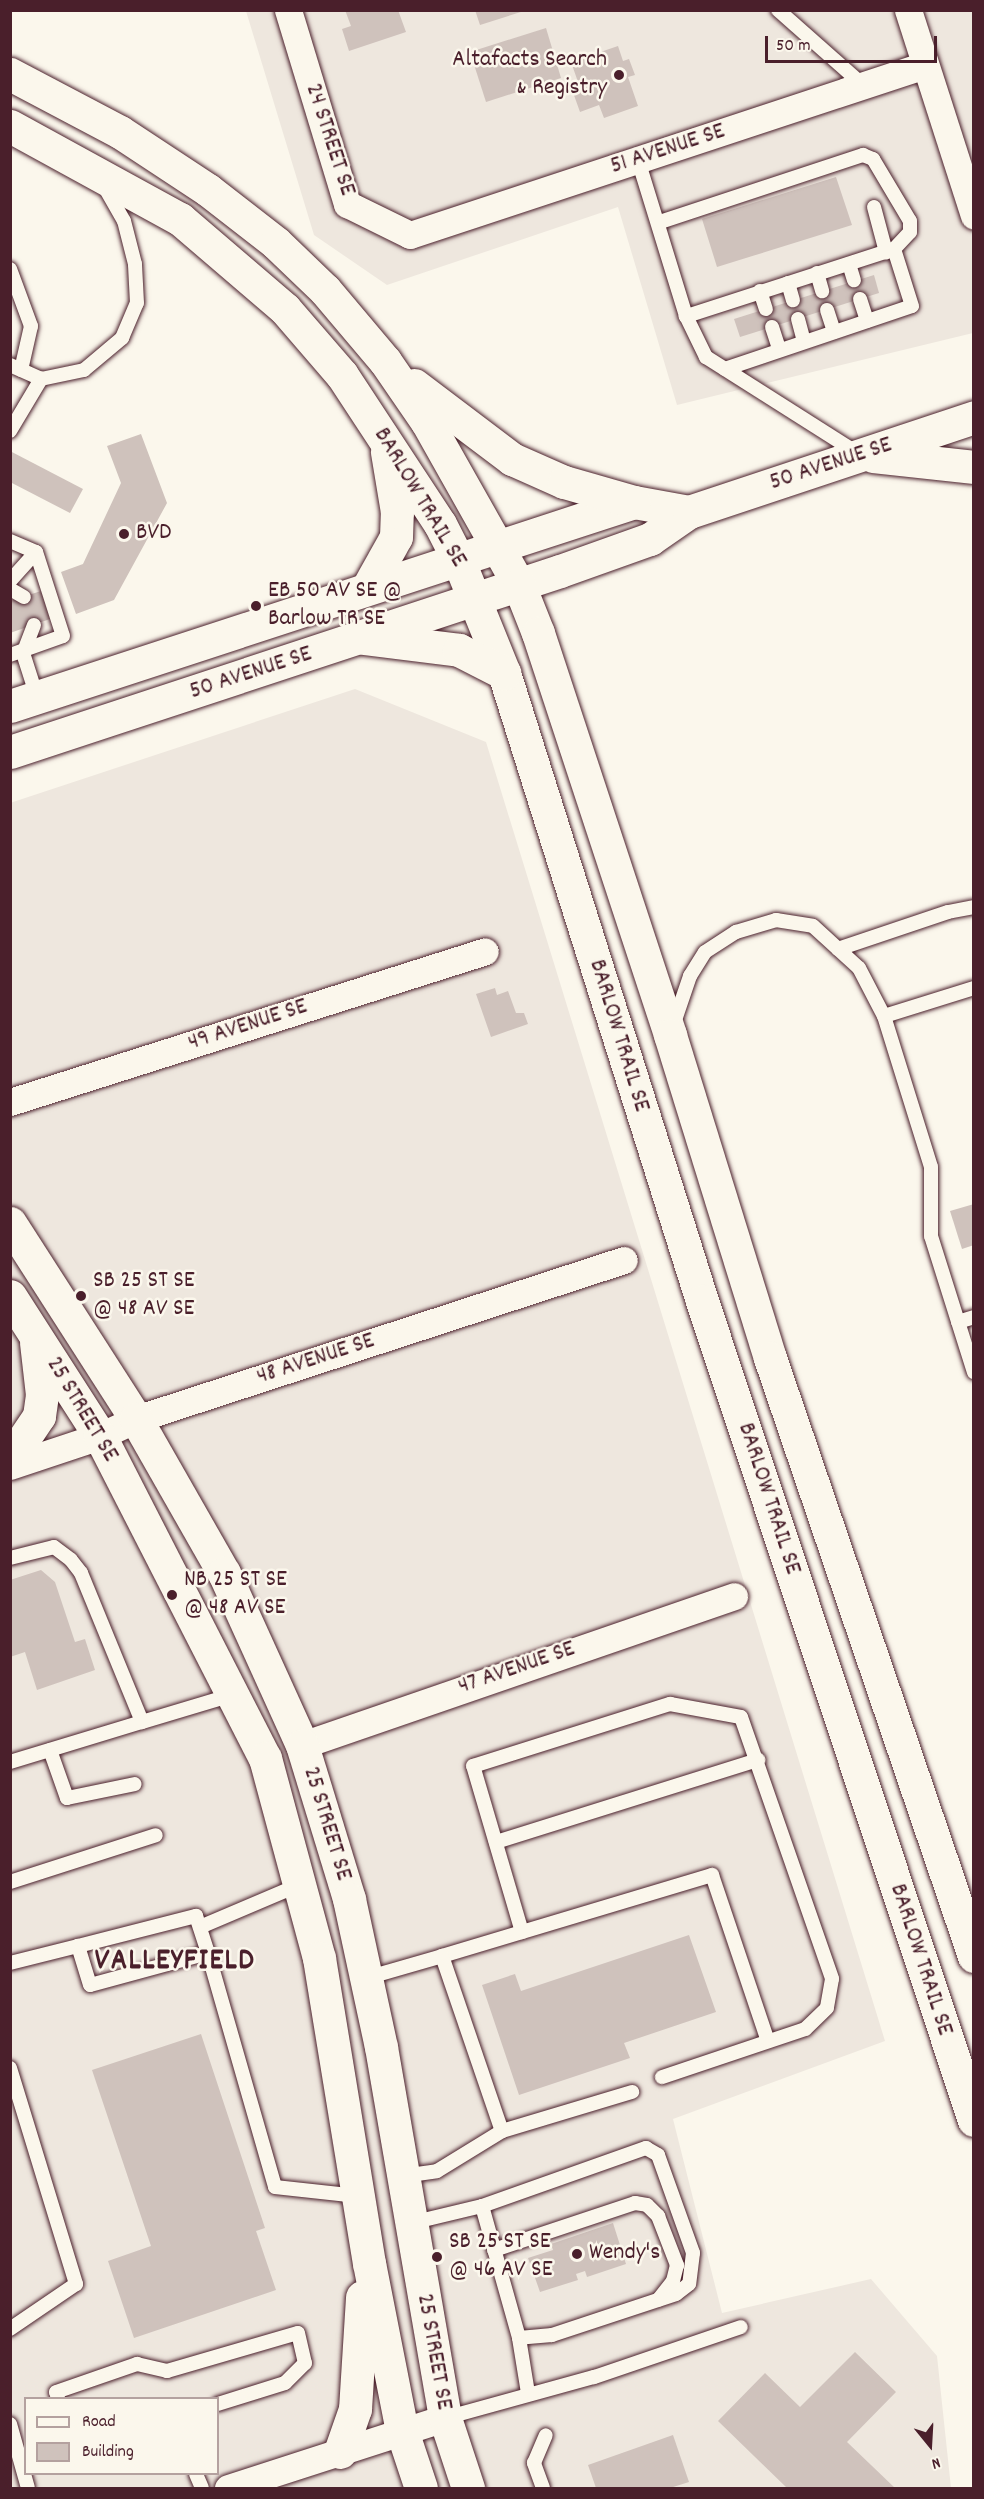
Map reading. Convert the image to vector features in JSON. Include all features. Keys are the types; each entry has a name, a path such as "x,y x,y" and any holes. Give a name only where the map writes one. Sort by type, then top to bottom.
{"main road":[{"name":"BARLOW TRAIL SE","path":"10,74 120,132 208,190 276,243 325,290 385,361 427,422 519,585 538,633 670,1035 770,1358 974,1956"},
{"name":"BARLOW TRAIL SE","path":"10,126 95,170 180,219 244,271 285,309 342,375 458,559 477,599 504,673 702,1301 974,2120"},
{"path":"385,361 489,445 512,459 564,482 634,502"},
{"name":"50 AVENUE SE","path":"10,752 519,585 650,539 689,512 974,417"},
{"path":"368,587 396,537 397,512 386,442"},
{"path":"860,455 974,467"},
{"name":"50 AVENUE SE","path":"24,701 634,502 689,512"},
{"path":"363,638 448,647 504,673"},
{"name":"25 STREET SE","path":"10,1223 136,1419 224,1573 302,1745 349,1899 403,2176 445,2418 468,2488"},
{"name":"25 STREET SE","path":"10,1296 100,1436 265,1758 324,1989 369,2262 402,2431 421,2488"},
{"path":"10,1460 39,1416 42,1395 35,1335"},
{"path":"324,1989 366,1978"},
{"path":"340,2452 355,2409 362,2294 369,2262"}],"street":[{"name":"24 STREET SE","path":"288,10 347,204 410,235"},
{"path":"908,10 974,216"},
{"name":"51 AVENUE SE","path":"410,235 925,65"},
{"name":"49 AVENUE SE","path":"10,1102 485,951"},
{"name":"48 AVENUE SE","path":"10,1466 100,1436 136,1419 624,1260"},
{"name":"47 AVENUE SE","path":"302,1745 734,1596"},
{"path":"228,2488 267,2483 340,2452 445,2418"}],"lane":[{"path":"778,10 864,86"},
{"path":"660,222 863,155 873,159 910,221 910,232 890,251 686,316"},
{"path":"638,160 660,222 686,316 706,357 860,455"},
{"path":"10,269 31,326 16,368 40,379 84,370 122,338 137,303 135,264 124,221 95,170"},
{"path":"724,369 912,306 874,207"},
{"path":"849,264 854,280"},
{"path":"817,273 822,291"},
{"path":"788,283 793,300"},
{"path":"760,291 766,309"},
{"path":"860,299 867,321"},
{"path":"827,310 834,332"},
{"path":"798,319 804,341"},
{"path":"772,327 779,349"},
{"path":"10,431 40,379"},
{"path":"10,541 36,552 63,636 17,654"},
{"path":"10,581 36,552"},
{"path":"10,589 24,597"},
{"path":"17,654 34,625"},
{"path":"10,641 17,654 24,701"},
{"path":"838,949 919,921 974,907"},
{"path":"670,1035 690,976 705,952 736,932 776,920 813,926 859,968 884,1016 932,1167 931,1236 974,1372"},
{"path":"884,1016 974,988"},
{"path":"958,1322 974,1317"},
{"path":"10,1558 54,1547 71,1560 81,1573 142,1722"},
{"path":"10,1762 232,1695"},
{"path":"522,1932 473,1766 670,1704 741,1717 758,1760 832,1979 827,2008 806,2029 662,2077"},
{"path":"50,1750 67,1798 135,1784"},
{"path":"495,1842 758,1760"},
{"path":"10,1882 156,1835"},
{"path":"366,1978 712,1875 768,2041"},
{"path":"200,1927 299,1885"},
{"path":"10,1963 196,1916 275,2187 358,2196"},
{"path":"78,1946 90,1985 208,1953"},
{"path":"442,1956 502,2132"},
{"path":"10,2068 76,2284 10,2329"},
{"path":"403,2176 437,2170 502,2132 632,2092"},
{"path":"411,2223 482,2206 646,2148 658,2155 693,2253 689,2284 676,2294 552,2335 519,2338"},
{"path":"494,2250 635,2203 647,2205 658,2216 676,2265 673,2281 658,2300"},
{"path":"482,2206 519,2338 528,2393"},
{"path":"445,2418 528,2393 594,2377 741,2327"},
{"path":"58,2397 56,2392 137,2364 167,2371 298,2333 305,2363 285,2383 219,2404"},
{"path":"10,2424 17,2475 28,2488"},
{"path":"543,2488 534,2463 546,2435"}],"shaded area":[{"path":"246,11 973,11 973,333 677,405 618,207 387,285 314,235"},
{"path":"355,689 486,742 885,2041 673,2119 722,2313 871,2279 937,2356 951,2488 11,2488 10,803"}],"building":[{"path":"345,10 398,10 406,32 349,51 342,29 351,26"},
{"path":"475,10 524,10 524,11 480,25"},
{"path":"546,28 561,78 486,102 470,52"},
{"path":"618,46 623,61 629,59 635,75 628,77 638,106 604,118 599,105 580,112 570,84 578,82 571,62"},
{"path":"836,177 852,225 717,267 702,219"},
{"path":"874,275 879,293 740,337 734,319"},
{"name":"BVD","path":"141,434 167,503 114,600 76,614 61,572 83,564 121,483 107,446"},
{"path":"10,451 83,489 70,513 10,482"},
{"path":"41,591 50,619 10,633 10,601"},
{"path":"495,988 497,995 508,991 516,1013 524,1013 528,1024 491,1037 476,994"},
{"path":"974,1204 974,1245 962,1249 950,1211"},
{"path":"41,1570 55,1582 75,1642 85,1639 95,1670 37,1690 25,1652 10,1657 10,1580"},
{"path":"689,1935 716,2012 624,2043 630,2058 519,2095 482,1985 515,1974 521,1991"},
{"path":"201,2034 265,2228 256,2231 276,2290 134,2338 108,2261 151,2246 92,2070"},
{"path":"613,2223 626,2264 587,2277 585,2271 576,2274 578,2280 540,2292 528,2258 553,2250 551,2244"},
{"path":"855,2352 896,2392 847,2442 895,2488 787,2488 718,2421 765,2373 800,2407"},
{"path":"673,2435 689,2482 670,2488 596,2488 588,2465"}],"place":[{"name":"Altafacts Search & Registry","path":"619,75"},
{"name":"BVD","path":"124,534"},
{"name":"EB 50 AV SE @ Barlow TR SE","path":"256,606"},
{"name":"SB 25 ST SE @ 48 AV SE","path":"81,1296"},
{"name":"NB 25 ST SE @ 48 AV SE","path":"172,1595"},
{"name":"Wendy's","path":"577,2254"},
{"name":"SB 25 ST SE @ 46 AV SE","path":"437,2257"}],"district":[{"name":"VALLEYFIELD","path":"175,1963"}]}
